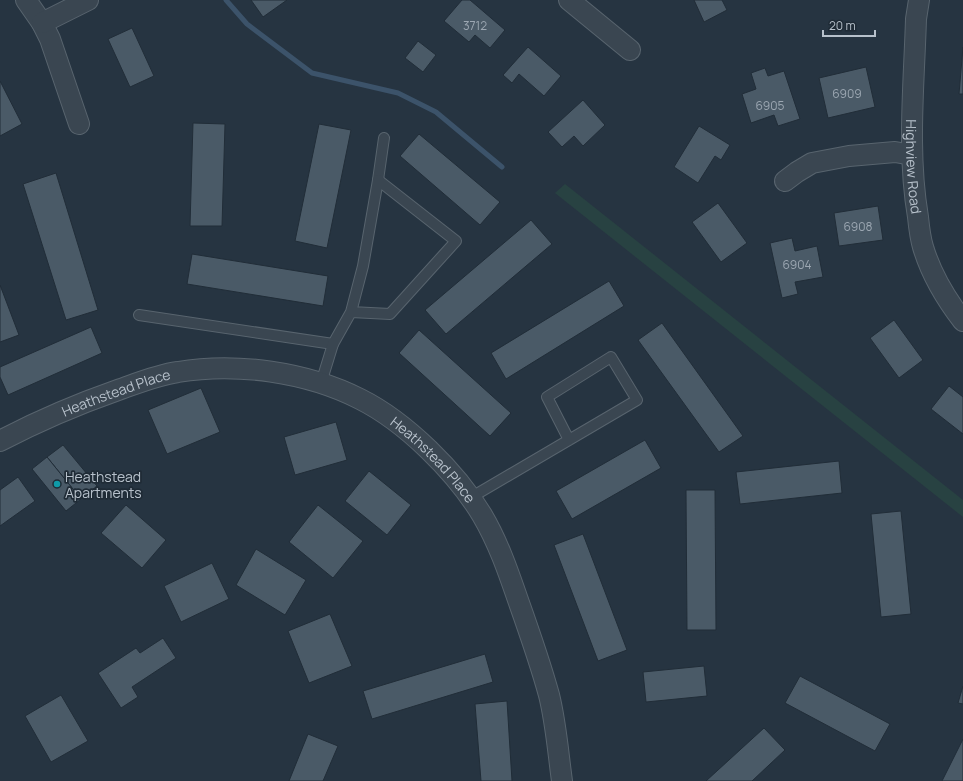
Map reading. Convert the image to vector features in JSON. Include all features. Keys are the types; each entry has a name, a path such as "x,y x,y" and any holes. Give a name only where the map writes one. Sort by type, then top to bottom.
{"street":[{"path":"26,0 42,23 59,63 79,124"},
{"path":"42,23 88,0"},
{"path":"569,0 630,50"},
{"name":"Highview Road","path":"919,0 916,19 912,155 914,194 922,246 934,275 949,302 963,321"},
{"path":"785,181 812,163 849,156 895,152 912,155"},
{"name":"Heathstead Place","path":"0,441 26,427 72,407 156,376 178,372 215,368 258,370 303,378 361,399 391,418 442,463 459,482 482,514 494,537 509,574 531,637 549,696 562,781"}],"lane":[{"path":"320,383 333,344 351,312 364,266 384,138"},
{"path":"351,312 390,314 456,241 378,180"},
{"path":"139,315 333,344"},
{"path":"470,498 570,440 637,400 611,357 547,397 570,440"}],"green space":[{"path":"565,184 963,500 963,517 555,193"}],"building":[{"path":"251,0 287,0 263,17"},
{"path":"462,0 470,0 505,30 490,48 475,35 469,42 444,21"},
{"path":"694,0 722,0 727,10 704,22"},
{"path":"132,28 154,76 130,87 108,39"},
{"path":"418,41 436,55 423,72 405,58"},
{"path":"528,47 561,76 544,96 519,74 512,83 503,75"},
{"path":"963,47 963,94 959,94"},
{"path":"866,67 875,107 828,118 819,78"},
{"path":"765,68 768,76 784,71 800,119 778,126 774,115 751,123 742,94 756,89 751,73"},
{"path":"0,81 22,124 0,136"},
{"path":"583,100 605,125 583,146 574,136 562,147 548,132"},
{"path":"193,123 225,124 222,226 190,226"},
{"path":"319,124 351,130 327,248 295,241"},
{"path":"699,126 730,145 721,160 715,156 698,183 674,167"},
{"path":"419,134 500,202 480,225 400,156"},
{"path":"56,173 98,310 66,320 23,184"},
{"path":"718,203 747,243 721,262 692,222"},
{"path":"878,206 883,240 839,246 834,213"},
{"path":"531,220 552,244 446,334 425,310"},
{"path":"792,238 795,251 817,246 823,277 795,282 798,294 782,298 770,243"},
{"path":"192,254 328,276 323,306 187,284"},
{"path":"609,281 624,306 506,379 491,353"},
{"path":"0,285 19,335 0,342"},
{"path":"894,320 923,360 899,378 870,338"},
{"path":"662,323 743,436 719,452 638,340"},
{"path":"91,327 102,353 8,395 0,377 0,367"},
{"path":"419,330 511,413 490,436 399,353"},
{"path":"949,386 963,397 963,434 931,409"},
{"path":"201,388 220,432 167,454 148,410"},
{"path":"336,422 347,460 295,475 284,437"},
{"path":"645,440 661,468 572,519 556,491"},
{"path":"63,445 97,486 81,499 47,457"},
{"name":"Heathstead Apartments","path":"47,457 81,499 66,511 32,469"},
{"path":"839,461 842,493 740,504 736,472"},
{"path":"369,471 411,505 387,535 345,501"},
{"path":"18,477 35,501 0,526 0,490"},
{"path":"686,490 715,490 716,630 687,630"},
{"path":"126,505 166,540 142,568 101,533"},
{"path":"318,505 363,541 333,578 289,542"},
{"path":"901,511 911,614 881,617 871,514"},
{"path":"583,534 627,650 598,661 554,545"},
{"path":"256,549 306,580 285,615 236,585"},
{"path":"212,563 229,599 181,622 164,586"},
{"path":"330,614 352,666 309,683 288,631"},
{"path":"163,638 176,658 132,687 138,697 121,708 98,673 136,648 140,653"},
{"path":"485,654 493,682 372,719 363,691"},
{"path":"704,666 707,696 646,702 643,672"},
{"path":"800,676 890,724 875,751 785,703"},
{"path":"963,686 963,704 958,703"},
{"path":"61,695 88,741 51,762 25,716"},
{"path":"507,701 512,781 481,781 475,704"},
{"path":"764,728 785,750 752,781 706,781"},
{"path":"308,734 338,746 323,781 289,781"},
{"path":"963,739 963,781 942,781"}],"waterway":[{"path":"226,0 247,24 312,73 398,93 436,112 502,167"}],"place":[{"name":"Heathstead Apartments","path":"57,484"}]}
